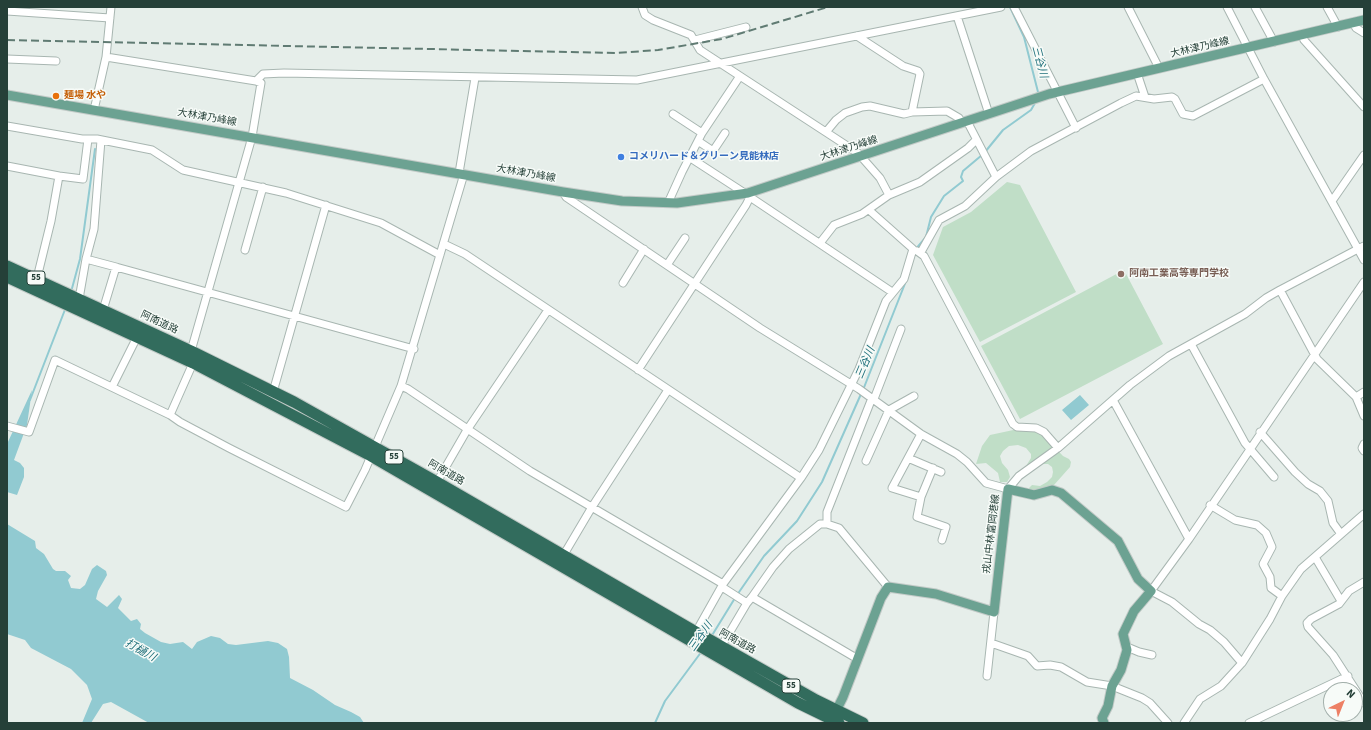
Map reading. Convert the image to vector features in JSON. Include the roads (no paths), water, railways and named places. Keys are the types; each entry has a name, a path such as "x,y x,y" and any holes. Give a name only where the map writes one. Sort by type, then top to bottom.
{"highway":[{"name":"阿南道路","path":"7,266 37,278 63,297"},
{"name":"阿南道路","path":"7,277 103,310 191,351 273,392 373,451 718,648 798,703 834,719 863,723"},
{"name":"阿南道路","path":"77,301 137,336 437,482 698,637"}],"main road":[{"name":"大林津乃峰線","path":"7,95 563,192 622,201 668,203 748,195 1057,92 1364,20"},
{"name":"戎山中林富岡港線","path":"994,612 1008,488 1034,495 1052,490 1061,493 1120,543 1138,579 1151,591"},
{"path":"834,719 856,658 881,598 888,587 936,594 994,612"},
{"path":"1104,723 1102,718 1108,706 1112,686 1121,670 1127,647 1123,634 1134,611 1151,591"}],"street":[{"path":"94,110 106,57 111,7"},
{"path":"642,7 652,20 692,35 700,50 826,132 861,157 880,178 889,195"},
{"path":"256,81 263,74 637,80 1001,7"},
{"path":"1014,7 1076,128"},
{"path":"1128,7 1159,68"},
{"path":"1227,7 1264,79 1332,201 1361,247 1364,260"},
{"path":"1256,7 1274,42"},
{"path":"1328,7 1338,27"},
{"path":"7,11 110,18"},
{"path":"957,16 989,114"},
{"path":"1353,23 1356,28 1364,33"},
{"path":"695,40 746,27"},
{"path":"1302,35 1304,40 1364,107"},
{"path":"857,36 903,66 918,71 920,74 912,112"},
{"path":"106,57 261,83 252,137 191,351 194,363 170,414"},
{"path":"7,58 56,61"},
{"path":"1137,73 1145,97"},
{"path":"668,203 689,157 702,133 740,76"},
{"path":"9,427 29,432 55,360 170,414 208,437 346,507 373,451 401,386 414,349 462,174 475,78"},
{"path":"698,637 724,587 819,450 851,384 886,301 904,279 916,250 939,220 966,206 996,177 1031,152 1136,96 1154,99 1172,98 1175,100 1183,114 1193,116 1264,79"},
{"path":"826,132 836,120 845,113 862,107 870,106 904,114 912,112 947,111 964,122 976,140 996,177"},
{"path":"673,114 702,133"},
{"path":"7,126 101,140 152,150 183,170 263,187 381,223 440,255"},
{"path":"698,141 713,150 725,133"},
{"path":"7,166 83,179 88,139"},
{"path":"77,301 94,228 101,140"},
{"path":"820,243 834,226 869,210 889,195 920,182 968,148 976,140"},
{"path":"1332,201 1364,155"},
{"path":"689,157 892,292"},
{"path":"37,278 51,221 59,176"},
{"path":"245,250 263,187"},
{"path":"563,192 566,197 644,250 799,353 859,389 921,434 962,458 986,484 1008,488 1019,476 1058,448 1113,400 1169,356 1245,314 1266,298 1280,290 1361,247"},
{"path":"638,370 695,283 748,195"},
{"path":"273,392 326,205"},
{"path":"869,210 916,250 1013,424 1017,427 1036,428 1044,432 1058,448"},
{"path":"667,265 685,238"},
{"path":"444,244 465,254 801,478"},
{"path":"623,283 644,250"},
{"path":"86,259 414,349"},
{"path":"103,310 116,267"},
{"path":"1242,663 1224,642 1210,630 1199,624 1172,602 1151,591 1189,539 1210,505 1364,282"},
{"path":"1280,290 1315,354 1356,397 1364,416"},
{"path":"437,482 468,430 548,310"},
{"path":"827,524 827,512 835,497 871,397 901,329"},
{"path":"112,387 137,336"},
{"path":"1191,344 1249,448 1274,477"},
{"path":"401,386 530,471 724,587 856,658"},
{"path":"563,556 592,507 668,390"},
{"path":"1356,397 1364,392"},
{"path":"866,462 889,410 914,396"},
{"path":"1113,400 1189,539"},
{"path":"1260,432 1295,472 1308,484 1320,491 1328,501 1333,523 1341,534"},
{"path":"921,434 892,488 921,497"},
{"path":"1364,444 1362,448 1364,451"},
{"path":"908,458 941,472"},
{"path":"933,468 921,497 917,517 946,527 942,540"},
{"path":"1210,505 1235,520 1257,526 1266,533 1272,547 1263,564 1270,577 1271,588 1282,596"},
{"path":"1184,723 1200,699 1221,686 1242,663 1270,619 1282,596 1301,568 1364,514"},
{"path":"718,648 747,600 773,567 789,549 820,524 827,524 839,528 888,587"},
{"path":"1315,557 1341,601"},
{"path":"1364,582 1349,591 1339,604 1311,619 1307,623 1308,627 1348,676 1364,703"},
{"path":"987,676 994,612"},
{"path":"991,643 1028,656 1037,666 1050,665 1061,667 1087,682 1112,686 1150,703 1168,723"},
{"path":"1127,647 1152,655"},
{"path":"1249,723 1348,676"}],"water":[{"path":"32,390 27,425 14,460 20,463 24,468 24,477 17,495 7,492 7,444"},
{"path":"1080,395 1089,405 1071,420 1062,410"},
{"name":"打樋川","path":"7,524 35,541 36,548 44,554 53,569 56,571 65,571 71,576 68,580 71,588 80,589 85,585 92,569 97,565 106,571 107,575 98,591 96,599 107,607 119,595 122,599 118,608 131,621 137,619 141,624 140,629 161,642 170,644 183,642 192,649 197,642 211,636 220,638 228,644 236,645 268,641 278,643 287,649 290,678 313,690 335,705 360,717 364,723 149,723 111,702 103,704 91,723 82,723 92,699 87,685 71,669 31,648 25,640 7,634"}],"waterway":[{"name":"三谷川","path":"1010,7 1024,37 1038,92 1037,95"},
{"name":"三谷川","path":"985,152 1003,130 1031,110 1035,103"},
{"path":"71,292 80,259 95,149"},
{"name":"三谷川","path":"915,250 926,237 931,217 944,196 963,181 961,177 963,171 982,155"},
{"name":"三谷川","path":"863,390 906,281"},
{"path":"30,400 66,307"},
{"name":"三谷川","path":"737,595 764,556 797,521 822,482 861,394"},
{"name":"三谷川","path":"711,637 735,598"},
{"name":"三谷川","path":"655,723 665,701 702,651"}],"railway":[{"path":"7,40 617,53 658,50 722,39 828,7"}],"place":[{"name":"麺場 水や","path":"56,96"},
{"name":"コメリハード＆グリーン見能林店","path":"621,157"},
{"name":"阿南工業高等専門学校","path":"1121,274"}]}
